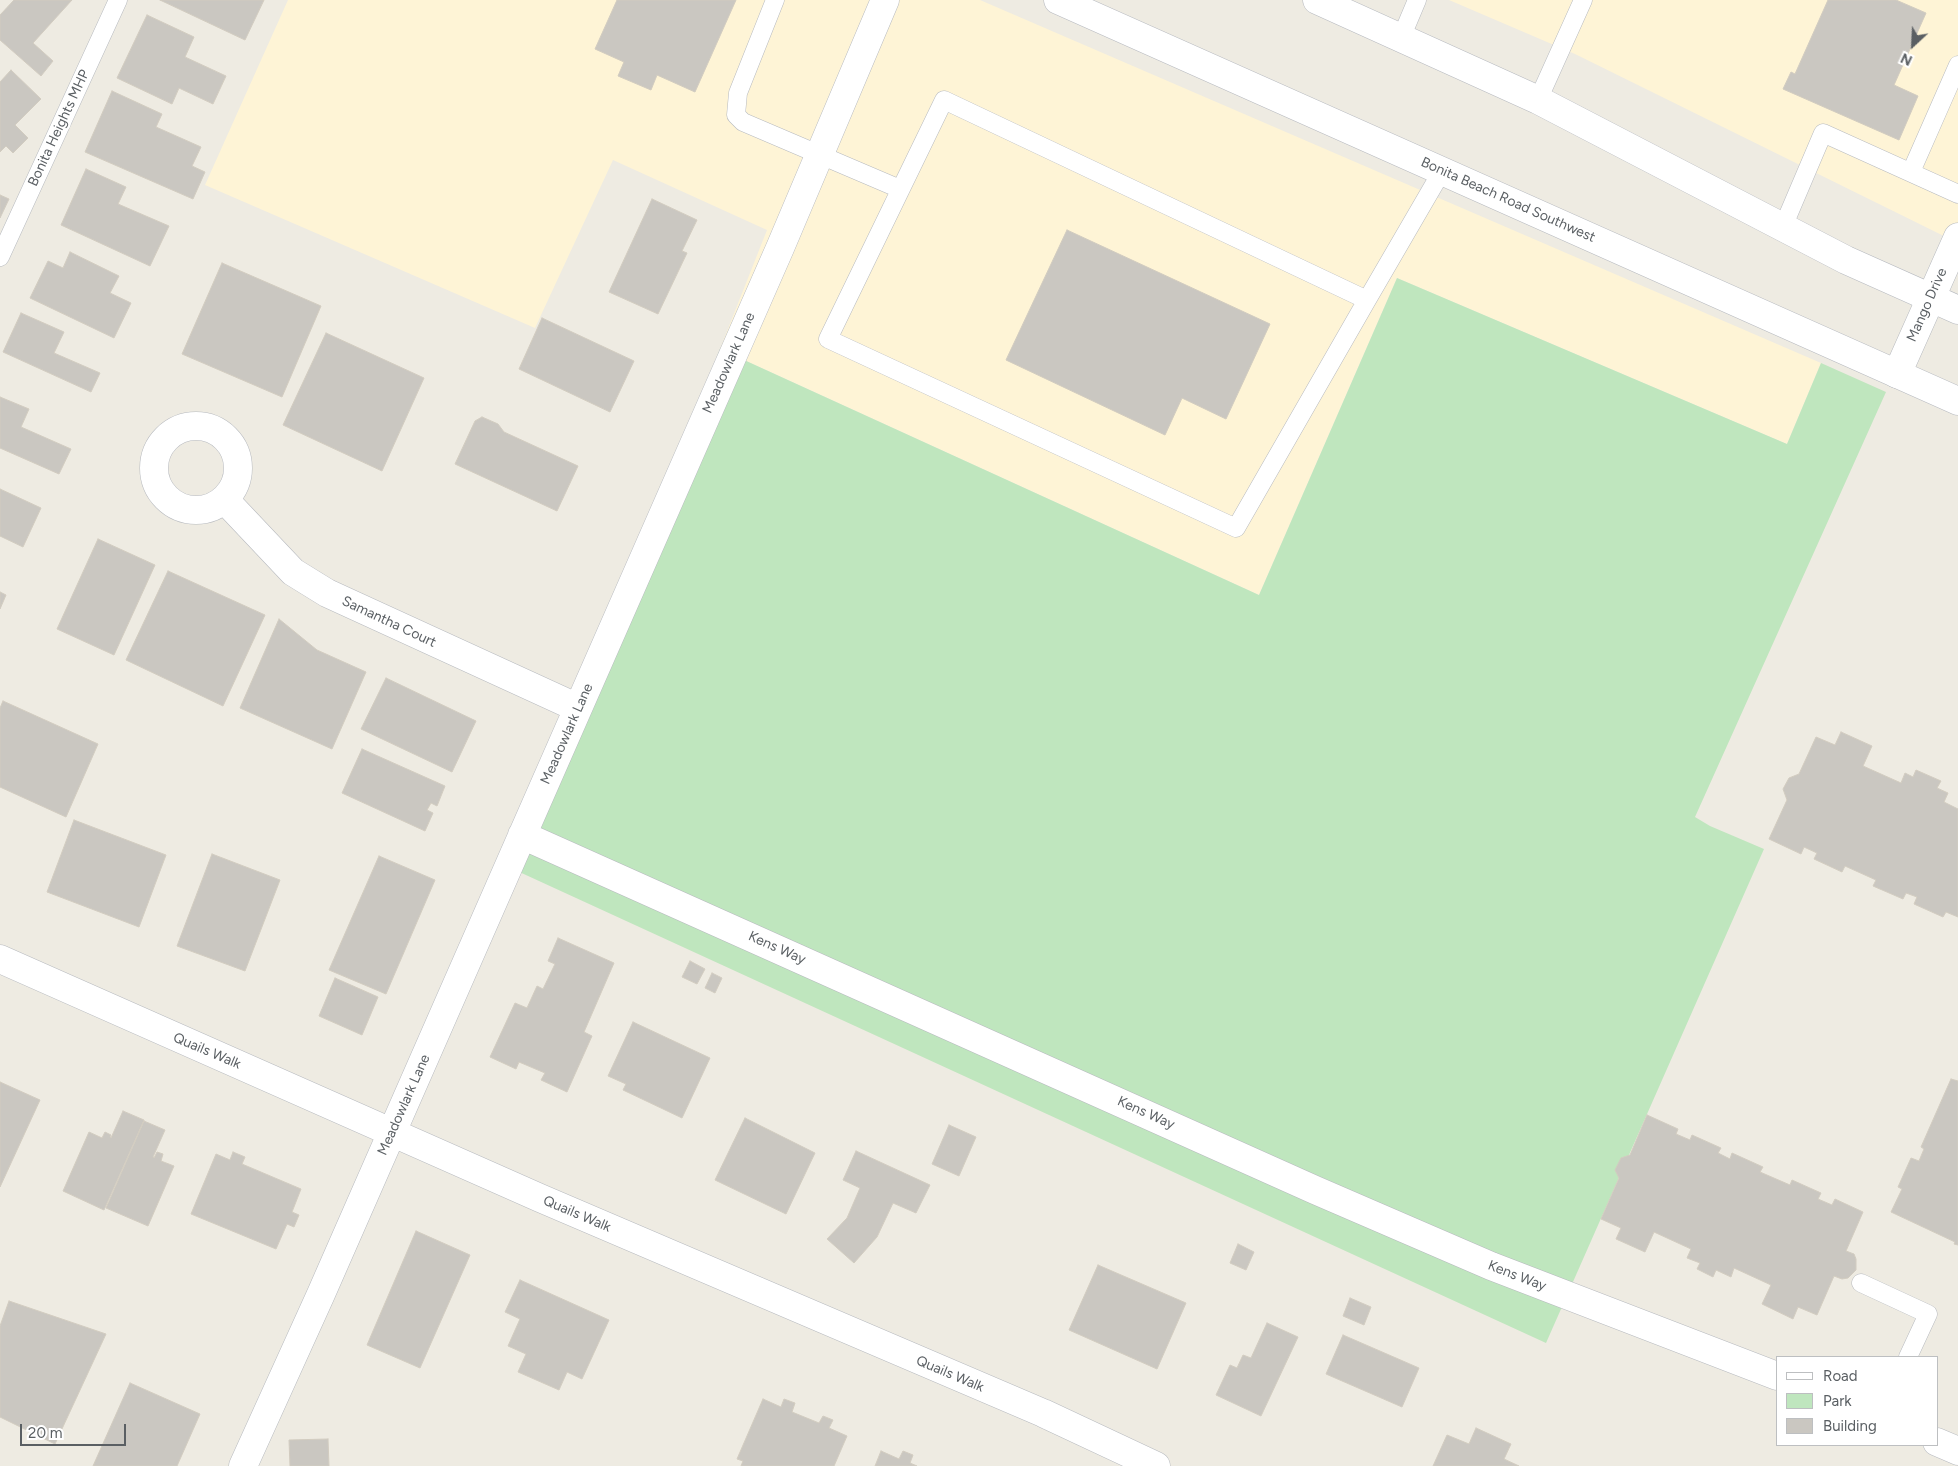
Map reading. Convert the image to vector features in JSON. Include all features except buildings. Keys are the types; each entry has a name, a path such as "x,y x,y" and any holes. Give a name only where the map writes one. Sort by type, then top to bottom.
{"street":[{"name":"Meadowlark Lane","path":"243,1466 321,1294 578,708 885,0"},
{"name":"Bonita Beach Road Southwest","path":"1058,0 1958,401"},
{"path":"1317,0 1538,100 1846,260 1958,310"},
{"name":"Mango Drive","path":"1897,374 1958,236"},
{"name":"Samantha Court","path":"225,500 293,572 327,594 578,708"},
{"name":"Kens Way","path":"522,835 1315,1190 1482,1262 1776,1376"},
{"name":"Quails Walk","path":"0,959 540,1198 1033,1409 1156,1466"},
{"path":"1938,1442 1958,1451"}],"lane":[{"name":"Bonita Heights MHP","path":"0,257 118,0"},
{"path":"775,0 738,93 736,115 743,122 900,189"},
{"path":"1401,38 1417,0"},
{"path":"1538,100 1583,0"},
{"path":"1911,172 1958,65"},
{"path":"1367,300 944,100 828,339 1236,528 1442,171"},
{"path":"1783,227 1823,133 1958,194"},
{"path":"1861,1283 1928,1314 1908,1356"}],"shaded area":[{"path":"288,0 980,0 1821,363 1787,444 1397,278 1259,595 720,349 767,230 613,160 535,328 205,185"},
{"path":"1449,0 1958,0 1958,243 1575,54"}],"green space":[{"path":"1397,278 1787,444 1821,363 1886,392 1695,817 1710,826 1764,849 1546,1343 515,870 720,349 1259,595"}]}
